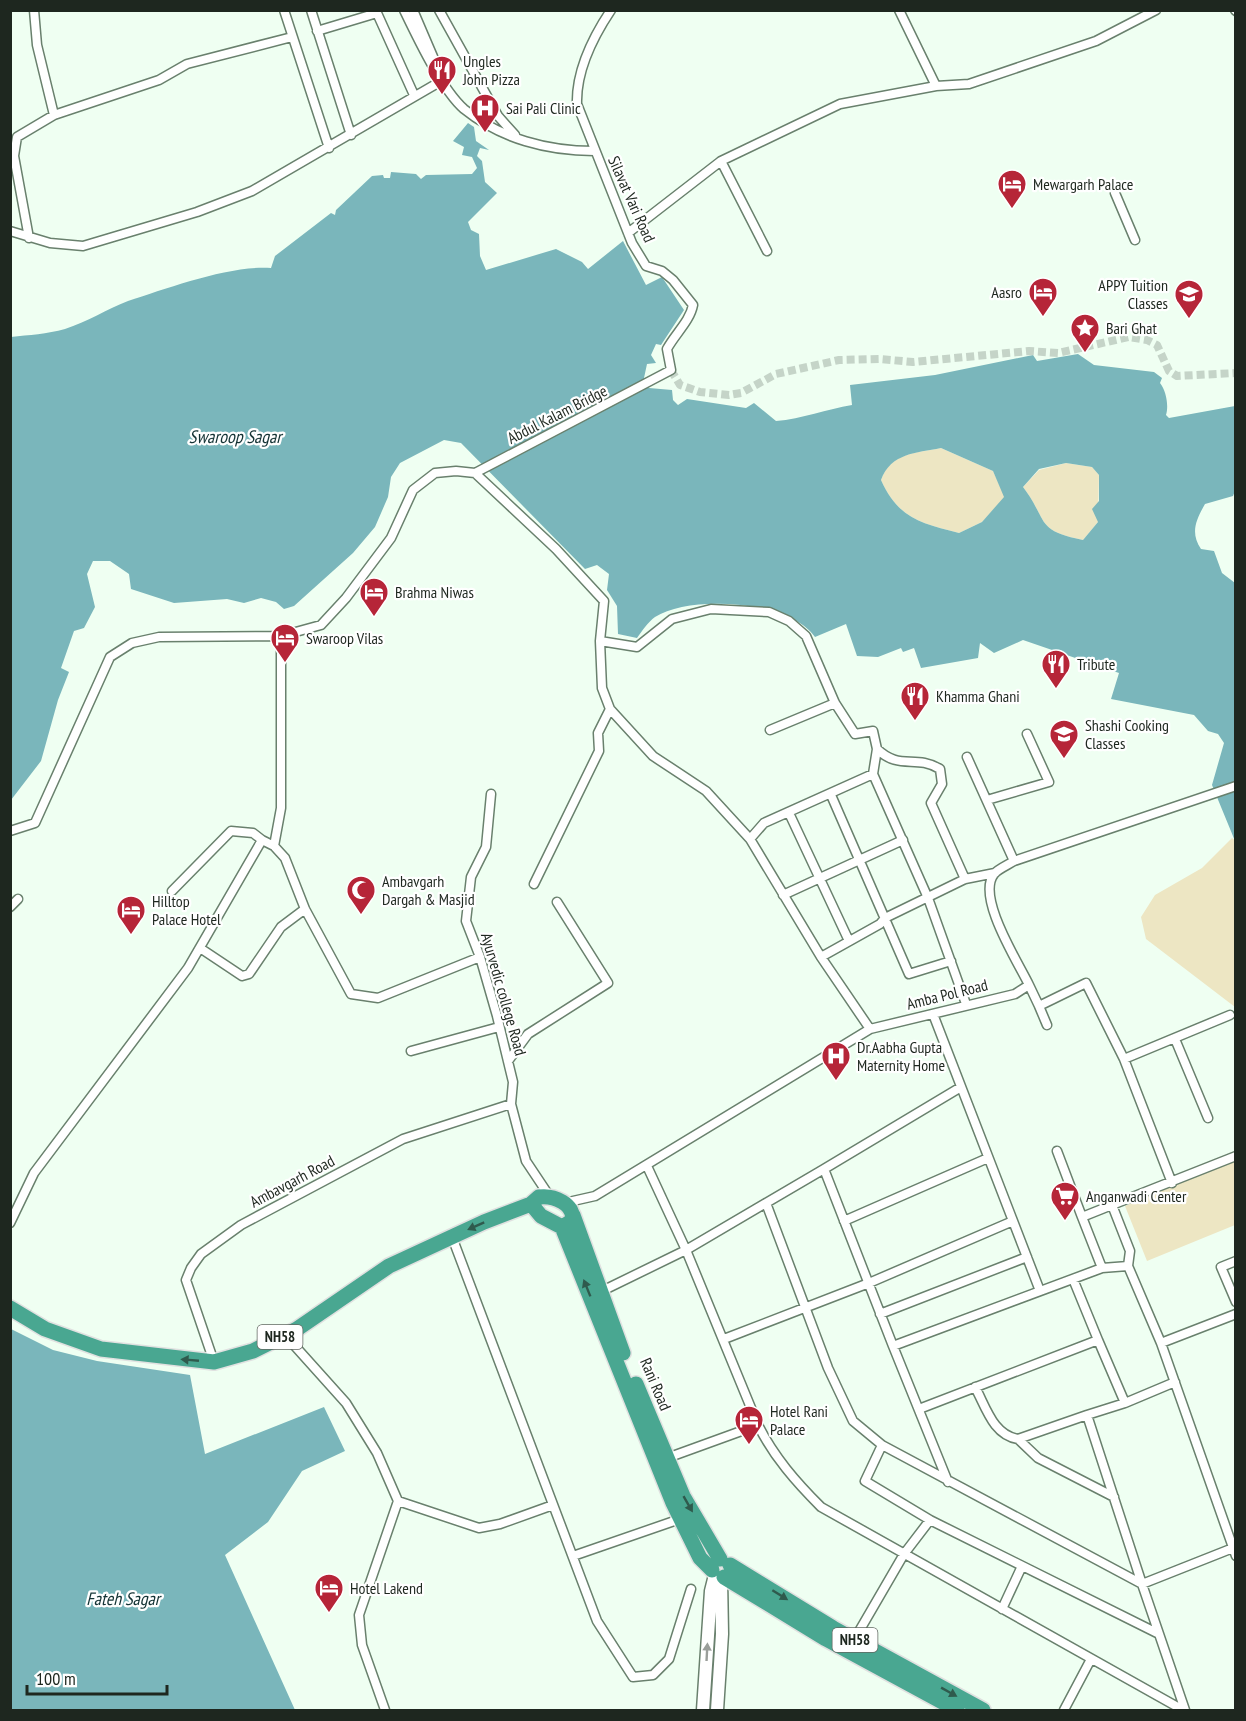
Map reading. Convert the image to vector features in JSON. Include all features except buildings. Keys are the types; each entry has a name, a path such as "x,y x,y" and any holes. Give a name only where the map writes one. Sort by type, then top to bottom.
{"highway":[{"name":"NH58","path":"10,1308 45,1329 101,1349 214,1362 253,1351 285,1335 389,1266 531,1204 539,1197 562,1205"},
{"path":"531,1204 541,1216 562,1227 570,1224 562,1205"},
{"name":"Rani Road","path":"562,1205 602,1291 622,1350 683,1496 720,1571 983,1710"},
{"name":"NH58","path":"562,1227 681,1519 700,1558 826,1639 957,1710"}],"street":[{"path":"34,10 37,45 54,115"},
{"path":"284,10 329,148"},
{"path":"311,10 351,135"},
{"path":"404,10 429,62 463,108 520,140 574,151 594,151"},
{"path":"413,10 443,80"},
{"path":"439,10 498,116 520,140"},
{"name":"Silavat Vari Road","path":"611,10 593,40 577,86 577,104 628,233 646,266 662,271 693,305 691,316 676,332 667,349 671,370"},
{"path":"899,10 936,86"},
{"path":"628,233 721,161 840,104 936,86 969,84 1096,41 1156,10"},
{"path":"317,31 380,12 414,96"},
{"path":"29,238 14,156 17,137 54,115 159,81 187,64 292,37"},
{"path":"10,231 29,238 84,246 186,215 252,191 443,80"},
{"path":"721,161 767,251"},
{"path":"1115,193 1135,240"},
{"name":"Abdul Kalam Bridge","path":"475,473 671,370"},
{"path":"10,831 35,823 110,657 132,643 159,637 280,636 321,625 346,598 391,538 413,490 435,473 456,471 475,473 556,549 604,601 600,641 602,688 610,709 653,756 706,791 750,839 822,957 870,1029"},
{"path":"600,641 637,646 672,619 711,609 769,612 789,621 806,636 836,703 855,734 873,731 877,750 873,774 928,898 966,1004"},
{"path":"274,846 281,807 280,636"},
{"path":"770,730 836,703"},
{"path":"534,884 599,751 598,733 610,709"},
{"path":"987,800 1049,782 1027,735"},
{"path":"877,750 889,760 928,762 940,769 942,784 931,803 965,879"},
{"path":"967,758 1014,861"},
{"path":"750,839 764,823 831,795 873,774"},
{"path":"822,957 880,924 885,918 965,879 995,873 1014,861 1236,786"},
{"name":"Ayurvedic college Road","path":"491,794 486,847 471,877 466,921 480,957 508,1061 513,1082 511,1104 526,1161 562,1205"},
{"path":"831,795 909,974 951,961"},
{"path":"789,813 849,941"},
{"path":"172,891 231,831 253,833 274,846 285,858 305,909 351,994 378,998 480,957"},
{"path":"10,1223 34,1173 200,948 262,840"},
{"path":"783,895 903,840"},
{"path":"995,873 988,889 993,912 1047,1025"},
{"path":"10,907 18,899"},
{"path":"508,1061 528,1034 608,983 557,902"},
{"path":"200,948 242,976 249,974 281,927 305,909"},
{"path":"1039,1006 1086,983 1124,1059 1173,1183"},
{"name":"Amba Pol Road","path":"562,1205 595,1196 870,1029 1015,994 1029,985"},
{"path":"933,1014 1040,1291"},
{"path":"1124,1059 1230,1015"},
{"path":"411,1051 499,1027"},
{"path":"1175,1039 1208,1118"},
{"path":"602,1291 686,1250 961,1087"},
{"name":"Ambavgarh Road","path":"214,1362 186,1280 201,1254 241,1224 403,1139 511,1104"},
{"path":"1057,1150 1102,1268"},
{"path":"1082,1217 1173,1183 1236,1156"},
{"path":"844,1221 988,1158"},
{"path":"647,1166 686,1250 759,1425 770,1448 794,1480 821,1507 1184,1710"},
{"path":"824,1169 948,1482"},
{"path":"766,1203 828,1368 853,1421 882,1445 1142,1584 1234,1552 1161,1343 1128,1266 1130,1251 1112,1205"},
{"path":"724,1339 868,1283 1013,1221"},
{"path":"452,1237 597,1621 633,1677 653,1675 669,1659 691,1589"},
{"path":"880,1314 1027,1257"},
{"path":"1236,1261 1221,1267 1236,1302"},
{"path":"893,1346 1102,1268 1128,1266"},
{"path":"1073,1279 1125,1403"},
{"path":"1161,1343 1236,1314"},
{"path":"285,1335 346,1403 377,1453 398,1500 359,1615 362,1646 385,1710"},
{"path":"919,1409 1098,1340"},
{"path":"975,1387 995,1426 1008,1438 1018,1439 1125,1403 1174,1382"},
{"path":"1087,1415 1184,1710"},
{"path":"667,1458 759,1425"},
{"path":"1018,1439 1038,1458 1114,1497"},
{"path":"882,1445 865,1481 930,1520 1159,1634"},
{"path":"398,1500 480,1528 500,1524 553,1504"},
{"path":"573,1556 681,1519"},
{"path":"854,1640 904,1554 930,1520"},
{"path":"1002,1609 1022,1566"},
{"path":"703,1710 711,1591 720,1571"},
{"name":"Rani Road","path":"717,1710 722,1634 720,1571"},
{"path":"1064,1710 1091,1659"}],"shaded area":[{"path":"941,448 993,471 1005,497 982,522 959,533 922,522 903,511 895,503 881,480 891,464 905,455"},
{"path":"1066,463 1092,467 1099,475 1098,522 1083,540 1049,528 1023,487 1039,470"},
{"path":"1232,838 1236,841 1235,1007 1146,939 1141,917 1155,895 1202,868"},
{"path":"1235,1160 1235,1225 1147,1261 1125,1206"}],"water":[{"name":"Swaroop Sagar","path":"468,123 474,127 476,141 489,150 480,148 477,156 482,161 485,182 497,193 468,222 471,230 479,234 480,256 486,270 556,249 582,262 588,269 623,241 646,285 662,277 684,310 661,345 656,344 651,355 656,363 647,364 644,378 649,388 672,390 673,400 678,405 687,399 746,408 754,403 776,421 786,420 852,405 850,385 935,375 1033,355 1037,361 1078,354 1094,365 1154,372 1162,378 1160,383 1165,394 1166,415 1169,418 1235,406 1235,491 1233,496 1205,504 1197,521 1195,532 1201,549 1214,551 1222,573 1235,583 1235,841 1212,785 1224,743 1218,734 1208,731 1194,715 1111,699 1119,673 1023,640 994,653 980,643 978,658 921,668 914,648 903,652 901,648 878,657 857,656 846,624 815,637 802,625 785,615 739,605 692,605 671,610 652,619 637,638 618,634 617,606 607,590 609,574 597,565 585,569 461,443 444,440 400,463 391,477 388,497 375,527 353,553 294,606 284,609 276,602 261,598 244,603 227,599 174,603 131,589 129,574 110,561 93,561 87,574 95,607 84,628 74,631 61,668 69,672 58,700 41,761 11,800 11,337 65,329 128,301 199,278 237,270 271,268 275,256 331,213 335,215 336,210 372,176 383,175 384,178 390,178 391,172 416,174 421,179 426,175 472,174 477,168 472,157 462,155 464,147 453,141","holes":["941,448 993,471 1004,497 982,522 959,533 922,522 903,511 895,503 881,480 885,471 898,459 914,453","1066,463 1092,467 1099,475 1099,501 1092,509 1098,522 1083,540 1049,528 1023,487 1039,469"]},
{"name":"Fateh Sagar","path":"11,1329 53,1350 97,1361 190,1375 205,1454 324,1407 345,1451 302,1471 268,1522 225,1555 295,1710 11,1710"}],"tunnel":[{"path":"671,370 680,385 700,392 729,395 741,393 776,374 839,360 879,359 913,362 1029,351 1058,353 1129,337 1147,340 1157,345 1169,371 1177,376 1236,373"}],"place":[{"name":"Ungles John Pizza","path":"442,96"},
{"name":"Sai Pali Clinic","path":"485,134"},
{"name":"Mewargarh Palace","path":"1012,210"},
{"name":"Aasro","path":"1043,318"},
{"name":"APPY Tuition Classes","path":"1189,320"},
{"name":"Bari Ghat","path":"1085,354"},
{"name":"Brahma Niwas","path":"374,618"},
{"name":"Swaroop Vilas","path":"285,664"},
{"name":"Tribute","path":"1056,690"},
{"name":"Khamma Ghani","path":"915,722"},
{"name":"Shashi Cooking Classes","path":"1064,760"},
{"name":"Ambavgarh Dargah & Masjid","path":"361,916"},
{"name":"Hilltop Palace Hotel","path":"131,936"},
{"name":"Dr.Aabha Gupta Maternity Home","path":"836,1082"},
{"name":"Anganwadi Center","path":"1065,1222"},
{"name":"Hotel Rani Palace","path":"749,1446"},
{"name":"Hotel Lakend","path":"329,1614"}]}
